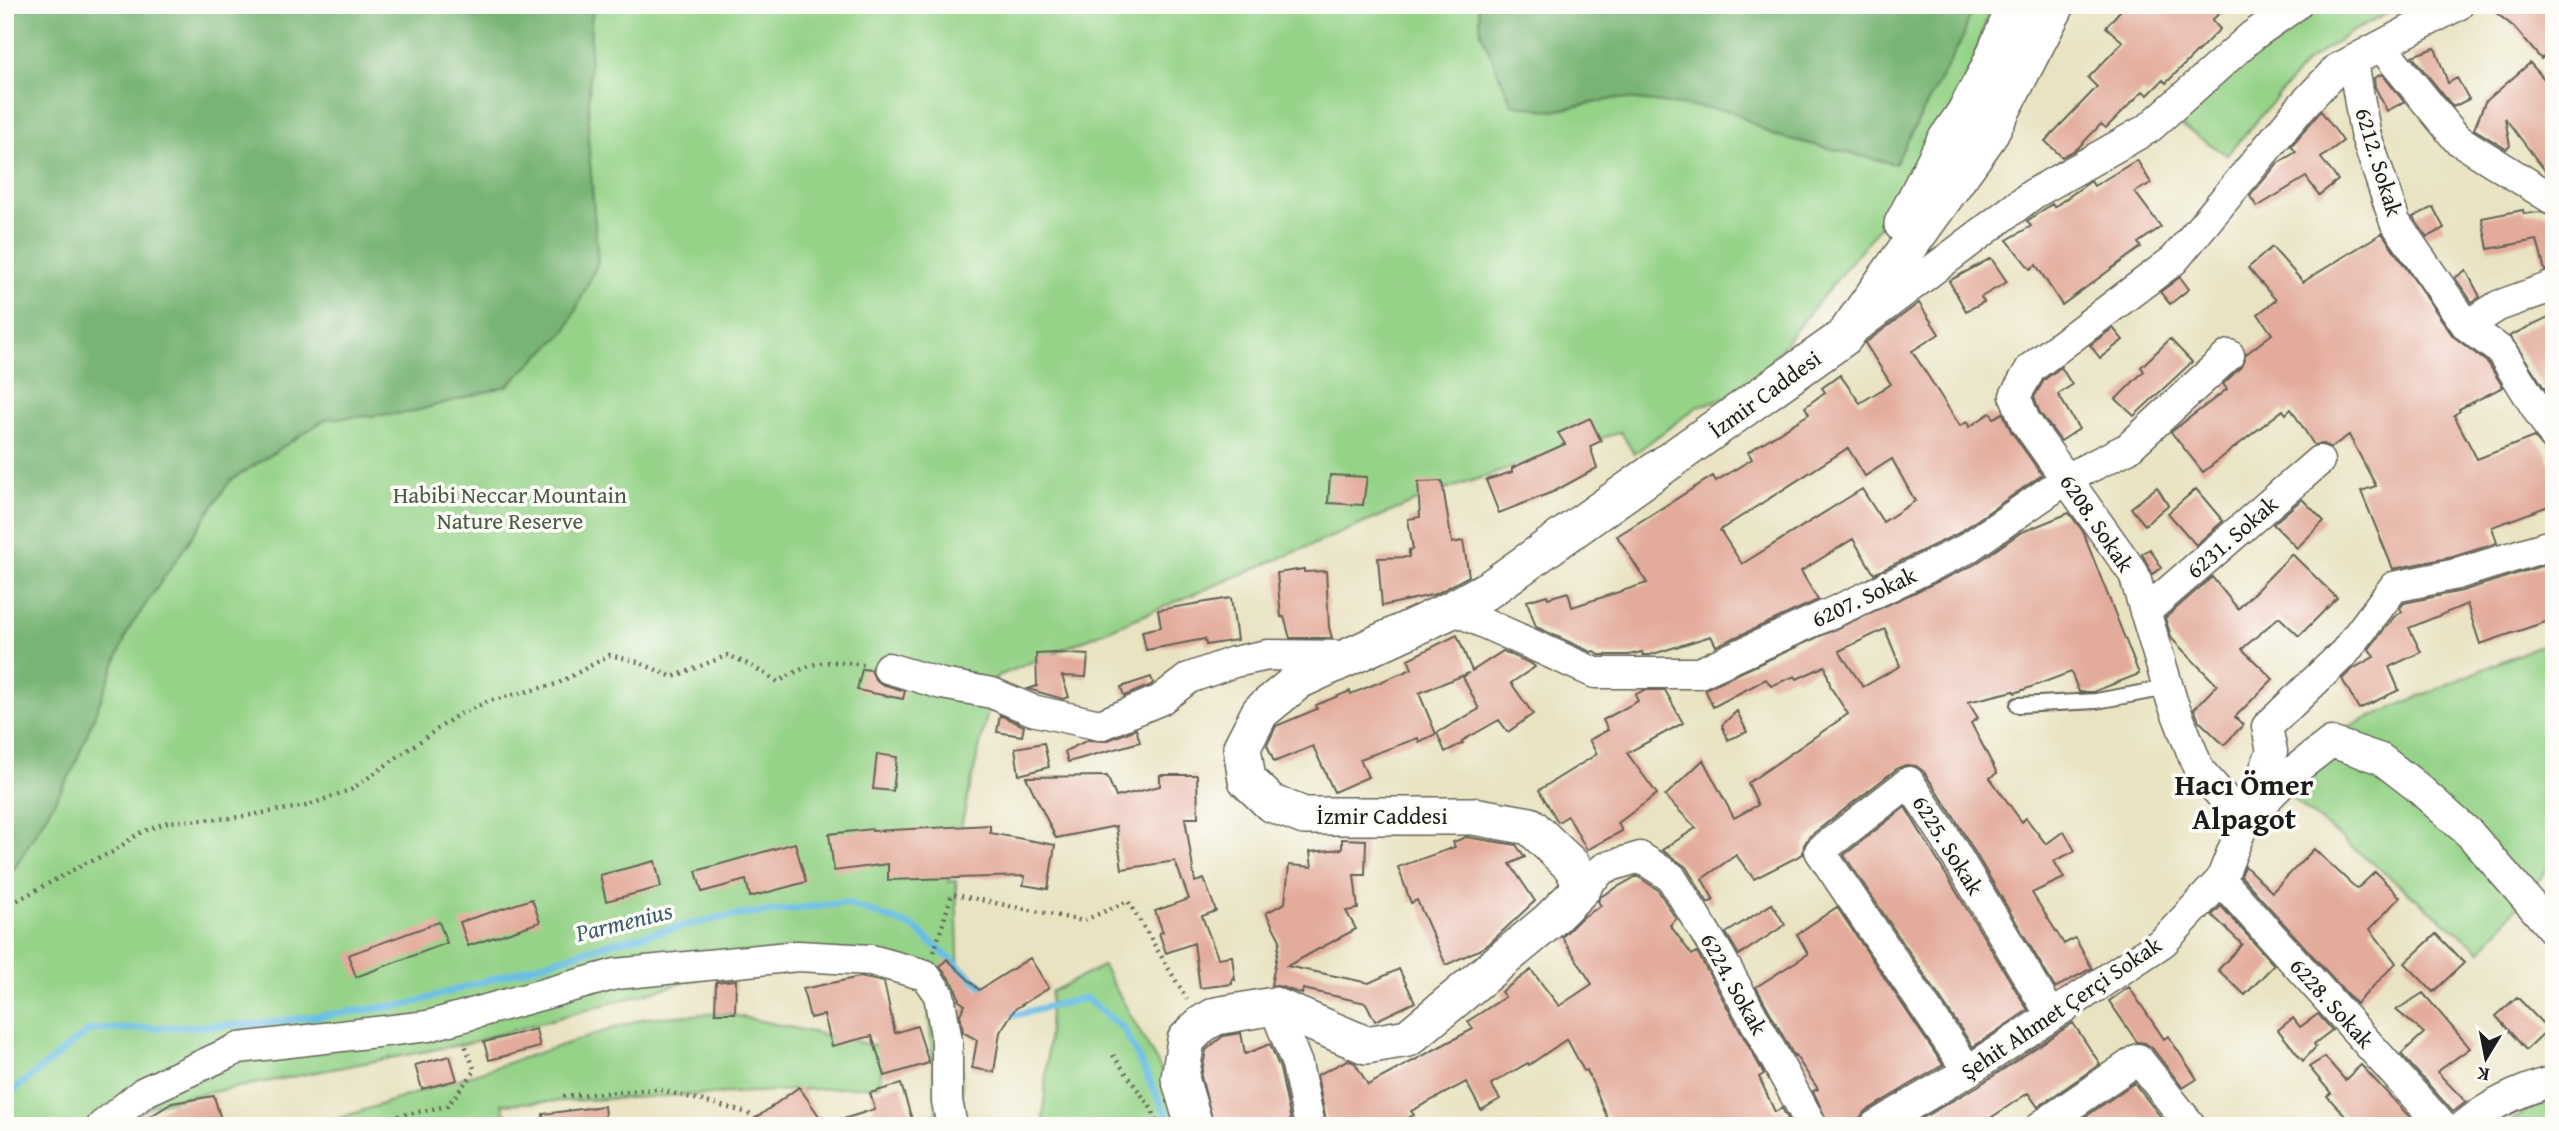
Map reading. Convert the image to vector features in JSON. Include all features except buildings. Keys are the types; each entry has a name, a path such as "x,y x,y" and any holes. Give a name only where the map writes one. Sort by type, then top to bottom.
{"street":[{"name":"İzmir Caddesi","path":"1844,337 1945,142 1988,71 2016,5"},
{"name":"İzmir Caddesi","path":"1583,887 1572,866 1530,826 1473,816 1304,816 1270,803 1247,780 1242,747 1260,712 1299,680 1453,609 1492,588 1844,337 1987,136 2056,5"},
{"path":"1844,337 2034,194 2149,128 2252,36 2296,5"},
{"name":"6208. Sokak","path":"2244,821 2199,770 2168,688 2133,574 2068,478 2025,421 2015,396 2031,368 2174,260 2302,106 2337,69 2458,5"},
{"path":"2381,46 2457,139 2554,200"},
{"name":"6212. Sokak","path":"2353,61 2365,133 2395,222 2467,326 2501,351 2554,436"},
{"path":"2467,326 2498,306 2554,286"},
{"name":"6207. Sokak","path":"1453,609 1595,673 1699,673 1966,549 2068,478 2128,448 2229,355"},
{"name":"6231. Sokak","path":"2145,612 2319,461"},
{"name":"Şehit Ahmet Çerçi Sokak","path":"1875,1126 1968,1071 2163,942 2221,880 2272,751 2267,727 2345,652 2394,587 2457,574 2554,544"},
{"path":"888,668 942,684 992,693 1032,710 1100,725 1160,700 1189,678 1234,662 1268,655 1351,656"},
{"path":"2244,821 2295,770 2331,742 2381,759 2470,834 2554,931"},
{"name":"6225. Sokak","path":"1968,1071 1821,851 1909,782 1939,827 2051,1015"},
{"name":"6224. Sokak","path":"1583,887 1604,868 1640,857 1671,877 1719,955 1812,1126"},
{"name":"6228. Sokak","path":"2221,880 2442,1126"},
{"path":"1194,1126 1180,1078 1186,1040 1202,1024 1216,1016 1274,1006 1366,1045 1409,1038 1549,921 1583,887"},
{"path":"102,1126 144,1092 239,1048 428,1026 616,974 798,956 871,960 925,975 939,995 947,1041 947,1101 952,1126"},
{"path":"1274,1006 1297,1064 1310,1126"},
{"path":"2040,1126 2138,1059 2190,1126"},
{"path":"2465,1126 2483,1110 2554,1081"}],"lane":[{"path":"2018,705 2095,701 2168,688"}],"path":[{"path":"5,908 86,863 113,852 139,833 168,822 232,818 306,806 352,789 456,716 489,701 557,684 610,655 638,662 673,677 728,655 778,682 809,664 832,661 888,668"},
{"path":"943,926 952,894 1083,921 1128,901 1202,1024"},
{"path":"351,1126 447,1106 475,1071 456,1018"},
{"path":"1113,1055 1153,1111 1156,1126"},
{"path":"563,1096 658,1089 748,1113 763,1126"}],"green space":[{"name":"Habibi Neccar Mountain Nature Reserve","path":"5,5 1991,5 1948,142 1747,390 1697,407 1634,454 1621,432 1441,491 996,677 948,882 956,881 963,1126 938,1126 926,978 902,962 722,972 469,1043 153,1105 115,1126 5,1126"},
{"path":"5,5 594,5 591,22 588,137 598,262 566,331 507,386 408,413 326,419 230,481 129,629 72,772 5,884"},
{"path":"1478,5 1973,5 1963,37 1895,164 1773,135 1731,111 1618,98 1553,111 1512,104 1481,33"},
{"path":"2308,5 2404,5 2351,32 2308,61 2227,155 2179,124"},
{"path":"2554,639 2554,861 2481,951 2253,767"},
{"path":"1103,966 1181,1105 1190,1126 1043,1126 1051,992"},
{"path":"724,1013 885,1048 879,1086 502,1104 509,1126 315,1126 645,1018"},
{"path":"2554,1098 2554,1126 2505,1126 2534,1105"}],"waterway":[{"name":"Parmenius","path":"5,1097 90,1030 258,1024 409,1004 614,942 723,917 845,903 913,927 989,992"},
{"name":"Parmenius","path":"1006,1007 1015,1015 1085,998 1124,1029 1172,1126"}],"district":[{"name":"Hacı Ömer Alpagot","path":"2244,802"}]}
